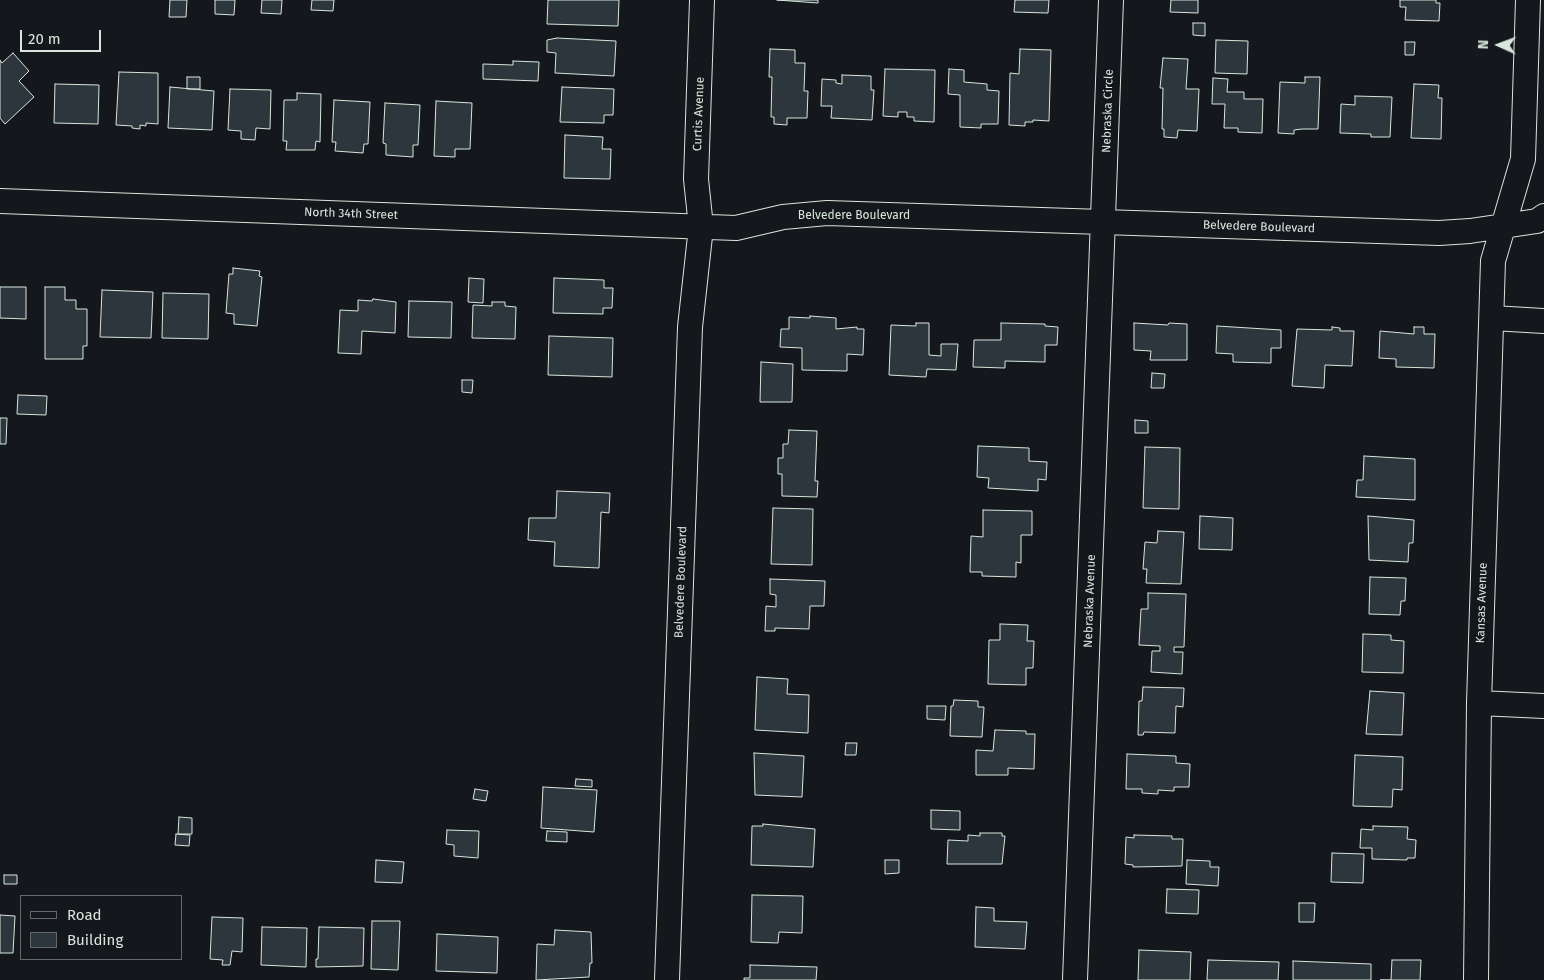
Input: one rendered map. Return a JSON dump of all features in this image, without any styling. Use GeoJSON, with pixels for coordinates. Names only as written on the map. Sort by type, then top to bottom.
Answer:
{"type":"FeatureCollection","features":[{"type":"Feature","properties":{"kind":"street","name":"Curtis Avenue"},"geometry":{"type":"LineString","coordinates":[[701,227],[696,179],[702,0]]}},
{"type":"Feature","properties":{"kind":"street","name":"Nebraska Circle"},"geometry":{"type":"LineString","coordinates":[[1104,222],[1111,0]]}},
{"type":"Feature","properties":{"kind":"street"},"geometry":{"type":"LineString","coordinates":[[1502,227],[1523,158],[1528,0]]}},
{"type":"Feature","properties":{"kind":"street","name":"North 34th Street"},"geometry":{"type":"LineString","coordinates":[[0,200],[701,227]]}},
{"type":"Feature","properties":{"kind":"street","name":"Belvedere Boulevard"},"geometry":{"type":"LineString","coordinates":[[667,980],[690,326],[701,227],[736,228],[783,216],[827,213],[1439,233],[1502,227],[1537,221],[1544,216]]}},
{"type":"Feature","properties":{"kind":"street","name":"Nebraska Avenue"},"geometry":{"type":"LineString","coordinates":[[1075,980],[1104,222]]}},
{"type":"Feature","properties":{"kind":"street","name":"Kansas Avenue"},"geometry":{"type":"LineString","coordinates":[[1476,980],[1479,703],[1493,261],[1502,227]]}},
{"type":"Feature","properties":{"kind":"street"},"geometry":{"type":"LineString","coordinates":[[1492,318],[1544,321]]}},
{"type":"Feature","properties":{"kind":"street"},"geometry":{"type":"LineString","coordinates":[[1479,703],[1544,706]]}},
{"type":"Feature","properties":{"kind":"building"},"geometry":{"type":"Polygon","coordinates":[[[170,0],[187,0],[186,17],[169,17],[170,0]]]}},
{"type":"Feature","properties":{"kind":"building"},"geometry":{"type":"Polygon","coordinates":[[[215,0],[235,0],[234,15],[215,14],[215,0]]]}},
{"type":"Feature","properties":{"kind":"building"},"geometry":{"type":"Polygon","coordinates":[[[262,0],[282,0],[281,14],[261,13],[262,0]]]}},
{"type":"Feature","properties":{"kind":"building"},"geometry":{"type":"Polygon","coordinates":[[[312,0],[334,0],[333,11],[311,10],[312,0]]]}},
{"type":"Feature","properties":{"kind":"building"},"geometry":{"type":"Polygon","coordinates":[[[548,0],[619,0],[618,26],[547,24],[548,0]]]}},
{"type":"Feature","properties":{"kind":"building"},"geometry":{"type":"Polygon","coordinates":[[[777,0],[818,0],[818,3],[777,0]]]}},
{"type":"Feature","properties":{"kind":"building"},"geometry":{"type":"Polygon","coordinates":[[[1015,0],[1049,0],[1048,13],[1014,12],[1015,0]]]}},
{"type":"Feature","properties":{"kind":"building"},"geometry":{"type":"Polygon","coordinates":[[[1171,0],[1198,0],[1198,13],[1170,12],[1171,0]]]}},
{"type":"Feature","properties":{"kind":"building"},"geometry":{"type":"Polygon","coordinates":[[[1400,0],[1436,0],[1436,3],[1440,3],[1439,21],[1405,20],[1406,7],[1400,7],[1400,0]]]}},
{"type":"Feature","properties":{"kind":"building"},"geometry":{"type":"Polygon","coordinates":[[[1193,23],[1205,23],[1205,36],[1193,35],[1193,23]]]}},
{"type":"Feature","properties":{"kind":"building"},"geometry":{"type":"Polygon","coordinates":[[[557,38],[616,41],[614,76],[555,73],[556,53],[547,52],[547,40],[557,38]]]}},
{"type":"Feature","properties":{"kind":"building"},"geometry":{"type":"Polygon","coordinates":[[[1216,40],[1248,41],[1247,74],[1215,73],[1216,40]]]}},
{"type":"Feature","properties":{"kind":"building"},"geometry":{"type":"Polygon","coordinates":[[[1405,42],[1415,42],[1414,55],[1405,55],[1405,42]]]}},
{"type":"Feature","properties":{"kind":"building"},"geometry":{"type":"Polygon","coordinates":[[[770,49],[795,50],[795,63],[805,63],[804,91],[808,91],[807,118],[787,118],[787,125],[774,124],[774,117],[771,117],[772,77],[769,77],[770,49]]]}},
{"type":"Feature","properties":{"kind":"building"},"geometry":{"type":"Polygon","coordinates":[[[1020,49],[1051,50],[1049,121],[1033,120],[1033,122],[1025,122],[1025,126],[1009,125],[1010,73],[1019,74],[1020,49]]]}},
{"type":"Feature","properties":{"kind":"building"},"geometry":{"type":"Polygon","coordinates":[[[13,53],[29,71],[19,81],[34,97],[5,124],[0,118],[0,60],[2,63],[13,53]]]}},
{"type":"Feature","properties":{"kind":"building"},"geometry":{"type":"Polygon","coordinates":[[[1163,58],[1188,59],[1186,89],[1199,89],[1197,131],[1178,130],[1177,138],[1164,137],[1164,129],[1162,129],[1163,88],[1160,88],[1163,58]]]}},
{"type":"Feature","properties":{"kind":"building"},"geometry":{"type":"Polygon","coordinates":[[[513,61],[539,62],[538,81],[483,79],[483,64],[513,65],[513,61]]]}},
{"type":"Feature","properties":{"kind":"building"},"geometry":{"type":"Polygon","coordinates":[[[885,69],[935,70],[934,122],[914,121],[914,117],[907,117],[907,112],[898,112],[898,117],[883,116],[885,69]]]}},
{"type":"Feature","properties":{"kind":"building"},"geometry":{"type":"Polygon","coordinates":[[[949,69],[964,70],[964,82],[987,84],[987,90],[999,91],[998,124],[981,124],[981,128],[960,127],[960,95],[948,94],[949,69]]]}},
{"type":"Feature","properties":{"kind":"building"},"geometry":{"type":"Polygon","coordinates":[[[119,72],[158,73],[158,124],[146,123],[146,126],[140,125],[140,129],[132,128],[132,126],[116,125],[119,72]]]}},
{"type":"Feature","properties":{"kind":"building"},"geometry":{"type":"Polygon","coordinates":[[[842,75],[871,76],[871,90],[874,90],[872,120],[831,118],[832,106],[821,106],[822,79],[836,80],[836,83],[842,84],[842,75]]]}},
{"type":"Feature","properties":{"kind":"building"},"geometry":{"type":"Polygon","coordinates":[[[187,77],[200,77],[200,89],[187,89],[187,77]]]}},
{"type":"Feature","properties":{"kind":"building"},"geometry":{"type":"Polygon","coordinates":[[[1305,77],[1320,77],[1318,129],[1294,130],[1294,134],[1278,133],[1280,82],[1305,83],[1305,77]]]}},
{"type":"Feature","properties":{"kind":"building"},"geometry":{"type":"Polygon","coordinates":[[[1213,78],[1228,79],[1227,92],[1244,92],[1244,99],[1263,99],[1262,133],[1238,132],[1238,128],[1224,128],[1225,104],[1212,104],[1213,78]]]}},
{"type":"Feature","properties":{"kind":"building"},"geometry":{"type":"Polygon","coordinates":[[[55,84],[99,85],[98,124],[54,123],[55,84]]]}},
{"type":"Feature","properties":{"kind":"building"},"geometry":{"type":"Polygon","coordinates":[[[1414,84],[1439,85],[1438,98],[1442,98],[1441,139],[1411,138],[1414,84]]]}},
{"type":"Feature","properties":{"kind":"building"},"geometry":{"type":"Polygon","coordinates":[[[170,87],[214,91],[212,130],[168,128],[170,87]]]}},
{"type":"Feature","properties":{"kind":"building"},"geometry":{"type":"Polygon","coordinates":[[[562,87],[614,89],[613,115],[604,115],[604,123],[560,122],[562,87]]]}},
{"type":"Feature","properties":{"kind":"building"},"geometry":{"type":"Polygon","coordinates":[[[230,89],[271,90],[270,129],[256,128],[255,140],[241,139],[241,131],[228,130],[230,89]]]}},
{"type":"Feature","properties":{"kind":"building"},"geometry":{"type":"Polygon","coordinates":[[[297,93],[321,94],[320,142],[316,141],[315,150],[286,150],[287,141],[283,141],[284,100],[297,100],[297,93]]]}},
{"type":"Feature","properties":{"kind":"building"},"geometry":{"type":"Polygon","coordinates":[[[1355,96],[1392,97],[1390,137],[1371,137],[1371,134],[1340,133],[1341,104],[1355,105],[1355,96]]]}},
{"type":"Feature","properties":{"kind":"building"},"geometry":{"type":"Polygon","coordinates":[[[334,100],[370,102],[368,144],[364,144],[363,153],[335,151],[336,142],[332,142],[334,100]]]}},
{"type":"Feature","properties":{"kind":"building"},"geometry":{"type":"Polygon","coordinates":[[[436,101],[472,103],[470,149],[455,149],[455,157],[434,156],[436,101]]]}},
{"type":"Feature","properties":{"kind":"building"},"geometry":{"type":"Polygon","coordinates":[[[385,103],[420,105],[418,145],[413,145],[413,157],[386,155],[386,144],[383,143],[385,103]]]}},
{"type":"Feature","properties":{"kind":"building"},"geometry":{"type":"Polygon","coordinates":[[[565,135],[603,137],[602,149],[611,149],[610,179],[564,178],[565,135]]]}},
{"type":"Feature","properties":{"kind":"building"},"geometry":{"type":"Polygon","coordinates":[[[233,268],[260,271],[259,276],[262,277],[257,326],[234,324],[234,314],[226,313],[229,274],[233,274],[233,268]]]}},
{"type":"Feature","properties":{"kind":"building"},"geometry":{"type":"Polygon","coordinates":[[[469,278],[484,279],[483,303],[468,302],[469,278]]]}},
{"type":"Feature","properties":{"kind":"building"},"geometry":{"type":"Polygon","coordinates":[[[554,278],[604,280],[604,288],[613,288],[612,308],[603,308],[603,314],[553,313],[554,278]]]}},
{"type":"Feature","properties":{"kind":"building"},"geometry":{"type":"Polygon","coordinates":[[[0,287],[26,287],[26,319],[0,318],[0,287]]]}},
{"type":"Feature","properties":{"kind":"building"},"geometry":{"type":"Polygon","coordinates":[[[45,287],[65,287],[65,300],[76,300],[76,309],[87,309],[87,346],[83,346],[83,359],[45,359],[45,287]]]}},
{"type":"Feature","properties":{"kind":"building"},"geometry":{"type":"Polygon","coordinates":[[[102,290],[153,292],[151,338],[100,337],[102,290]]]}},
{"type":"Feature","properties":{"kind":"building"},"geometry":{"type":"Polygon","coordinates":[[[163,293],[209,294],[208,339],[162,338],[163,293]]]}},
{"type":"Feature","properties":{"kind":"building"},"geometry":{"type":"Polygon","coordinates":[[[373,299],[396,302],[395,333],[362,331],[361,354],[338,353],[340,310],[358,311],[358,300],[372,301],[373,299]]]}},
{"type":"Feature","properties":{"kind":"building"},"geometry":{"type":"Polygon","coordinates":[[[409,301],[452,302],[451,338],[408,337],[409,301]]]}},
{"type":"Feature","properties":{"kind":"building"},"geometry":{"type":"Polygon","coordinates":[[[492,302],[505,302],[505,306],[516,307],[515,339],[472,338],[473,305],[492,306],[492,302]]]}},
{"type":"Feature","properties":{"kind":"building"},"geometry":{"type":"Polygon","coordinates":[[[810,316],[836,318],[836,329],[857,327],[857,329],[864,329],[863,355],[847,354],[847,371],[802,370],[802,348],[780,347],[781,329],[789,329],[789,317],[810,318],[810,316]]]}},
{"type":"Feature","properties":{"kind":"building"},"geometry":{"type":"Polygon","coordinates":[[[916,323],[929,323],[929,355],[941,356],[941,344],[958,344],[956,370],[927,369],[926,377],[889,375],[891,325],[916,326],[916,323]]]}},
{"type":"Feature","properties":{"kind":"building"},"geometry":{"type":"Polygon","coordinates":[[[1001,323],[1045,324],[1045,326],[1058,327],[1057,345],[1045,345],[1045,362],[1005,361],[1005,368],[973,367],[974,340],[1001,340],[1001,323]]]}},
{"type":"Feature","properties":{"kind":"building"},"geometry":{"type":"Polygon","coordinates":[[[1134,323],[1187,324],[1187,360],[1150,360],[1151,351],[1134,350],[1134,323]]]}},
{"type":"Feature","properties":{"kind":"building"},"geometry":{"type":"Polygon","coordinates":[[[1217,326],[1281,330],[1281,348],[1271,348],[1271,363],[1233,362],[1233,354],[1216,353],[1217,326]]]}},
{"type":"Feature","properties":{"kind":"building"},"geometry":{"type":"Polygon","coordinates":[[[1332,327],[1340,328],[1340,331],[1354,331],[1352,366],[1325,365],[1324,388],[1292,386],[1297,329],[1332,330],[1332,327]]]}},
{"type":"Feature","properties":{"kind":"building"},"geometry":{"type":"Polygon","coordinates":[[[1414,327],[1424,327],[1424,334],[1435,334],[1434,368],[1396,367],[1396,359],[1379,358],[1380,331],[1414,334],[1414,327]]]}},
{"type":"Feature","properties":{"kind":"building"},"geometry":{"type":"Polygon","coordinates":[[[549,336],[613,338],[612,377],[548,375],[549,336]]]}},
{"type":"Feature","properties":{"kind":"building"},"geometry":{"type":"Polygon","coordinates":[[[761,362],[793,364],[792,402],[760,402],[761,362]]]}},
{"type":"Feature","properties":{"kind":"building"},"geometry":{"type":"Polygon","coordinates":[[[1152,373],[1165,374],[1164,388],[1151,388],[1152,373]]]}},
{"type":"Feature","properties":{"kind":"building"},"geometry":{"type":"Polygon","coordinates":[[[462,380],[473,380],[472,393],[462,392],[462,380]]]}},
{"type":"Feature","properties":{"kind":"building"},"geometry":{"type":"Polygon","coordinates":[[[18,395],[47,396],[46,415],[17,414],[18,395]]]}},
{"type":"Feature","properties":{"kind":"building"},"geometry":{"type":"Polygon","coordinates":[[[0,418],[7,418],[6,444],[0,444],[0,418]]]}},
{"type":"Feature","properties":{"kind":"building"},"geometry":{"type":"Polygon","coordinates":[[[1135,420],[1148,421],[1148,433],[1135,433],[1135,420]]]}},
{"type":"Feature","properties":{"kind":"building"},"geometry":{"type":"Polygon","coordinates":[[[789,430],[817,431],[815,481],[818,481],[817,497],[782,496],[782,474],[778,474],[778,458],[783,458],[783,444],[788,444],[789,430]]]}},
{"type":"Feature","properties":{"kind":"building"},"geometry":{"type":"Polygon","coordinates":[[[978,446],[1029,448],[1029,461],[1047,462],[1046,480],[1038,479],[1038,491],[988,488],[989,478],[977,477],[978,446]]]}},
{"type":"Feature","properties":{"kind":"building"},"geometry":{"type":"Polygon","coordinates":[[[1145,447],[1180,448],[1179,509],[1143,508],[1145,447]]]}},
{"type":"Feature","properties":{"kind":"building"},"geometry":{"type":"Polygon","coordinates":[[[1364,456],[1415,459],[1415,500],[1356,497],[1357,480],[1363,480],[1364,456]]]}},
{"type":"Feature","properties":{"kind":"building"},"geometry":{"type":"Polygon","coordinates":[[[557,491],[610,493],[609,513],[601,512],[599,568],[554,566],[555,542],[528,540],[529,518],[556,518],[557,491]]]}},
{"type":"Feature","properties":{"kind":"building"},"geometry":{"type":"Polygon","coordinates":[[[773,508],[813,509],[812,565],[771,564],[773,508]]]}},
{"type":"Feature","properties":{"kind":"building"},"geometry":{"type":"Polygon","coordinates":[[[983,510],[1032,511],[1032,535],[1021,535],[1021,563],[1016,562],[1016,577],[982,576],[982,572],[970,572],[971,536],[983,537],[983,510]]]}},
{"type":"Feature","properties":{"kind":"building"},"geometry":{"type":"Polygon","coordinates":[[[1200,516],[1233,518],[1232,550],[1199,549],[1200,516]]]}},
{"type":"Feature","properties":{"kind":"building"},"geometry":{"type":"Polygon","coordinates":[[[1368,516],[1414,520],[1413,543],[1409,543],[1408,562],[1369,560],[1368,516]]]}},
{"type":"Feature","properties":{"kind":"building"},"geometry":{"type":"Polygon","coordinates":[[[1158,531],[1184,532],[1181,584],[1146,583],[1147,569],[1143,569],[1145,542],[1157,543],[1158,531]]]}},
{"type":"Feature","properties":{"kind":"building"},"geometry":{"type":"Polygon","coordinates":[[[1370,577],[1406,578],[1405,601],[1401,601],[1400,615],[1369,614],[1370,577]]]}},
{"type":"Feature","properties":{"kind":"building"},"geometry":{"type":"Polygon","coordinates":[[[770,579],[825,581],[824,606],[810,606],[809,629],[775,628],[775,631],[765,631],[766,606],[776,607],[776,595],[770,594],[770,579]]]}},
{"type":"Feature","properties":{"kind":"building"},"geometry":{"type":"Polygon","coordinates":[[[1148,593],[1186,594],[1184,647],[1174,647],[1174,652],[1183,652],[1182,674],[1151,672],[1152,651],[1160,651],[1160,646],[1139,645],[1141,609],[1148,609],[1148,593]]]}},
{"type":"Feature","properties":{"kind":"building"},"geometry":{"type":"Polygon","coordinates":[[[1000,624],[1028,625],[1027,641],[1034,641],[1033,668],[1026,668],[1026,685],[988,684],[989,640],[1000,640],[1000,624]]]}},
{"type":"Feature","properties":{"kind":"building"},"geometry":{"type":"Polygon","coordinates":[[[1363,634],[1391,635],[1391,640],[1404,641],[1403,673],[1362,672],[1363,634]]]}},
{"type":"Feature","properties":{"kind":"building"},"geometry":{"type":"Polygon","coordinates":[[[757,677],[788,679],[787,694],[809,695],[808,733],[755,730],[757,677]]]}},
{"type":"Feature","properties":{"kind":"building"},"geometry":{"type":"Polygon","coordinates":[[[1143,687],[1184,688],[1183,707],[1176,706],[1175,733],[1144,732],[1143,735],[1138,735],[1139,701],[1142,701],[1143,687]]]}},
{"type":"Feature","properties":{"kind":"building"},"geometry":{"type":"Polygon","coordinates":[[[1370,691],[1404,693],[1402,735],[1366,734],[1370,691]]]}},
{"type":"Feature","properties":{"kind":"building"},"geometry":{"type":"Polygon","coordinates":[[[954,700],[978,701],[978,707],[984,707],[982,737],[950,736],[951,706],[953,706],[954,700]]]}},
{"type":"Feature","properties":{"kind":"building"},"geometry":{"type":"Polygon","coordinates":[[[927,706],[946,706],[945,720],[927,719],[927,706]]]}},
{"type":"Feature","properties":{"kind":"building"},"geometry":{"type":"Polygon","coordinates":[[[995,730],[1026,731],[1026,734],[1035,734],[1034,769],[1008,768],[1008,775],[976,775],[976,750],[993,751],[995,730]]]}},
{"type":"Feature","properties":{"kind":"building"},"geometry":{"type":"Polygon","coordinates":[[[846,743],[857,743],[856,755],[845,755],[846,743]]]}},
{"type":"Feature","properties":{"kind":"building"},"geometry":{"type":"Polygon","coordinates":[[[754,753],[804,756],[802,797],[755,795],[754,753]]]}},
{"type":"Feature","properties":{"kind":"building"},"geometry":{"type":"Polygon","coordinates":[[[1127,754],[1176,756],[1176,763],[1190,764],[1189,787],[1174,787],[1174,791],[1158,790],[1158,794],[1142,793],[1142,789],[1126,789],[1127,754]]]}},
{"type":"Feature","properties":{"kind":"building"},"geometry":{"type":"Polygon","coordinates":[[[1355,755],[1403,757],[1402,790],[1393,789],[1392,807],[1353,806],[1355,755]]]}},
{"type":"Feature","properties":{"kind":"building"},"geometry":{"type":"Polygon","coordinates":[[[576,779],[592,780],[592,787],[575,786],[576,779]]]}},
{"type":"Feature","properties":{"kind":"building"},"geometry":{"type":"Polygon","coordinates":[[[543,787],[597,790],[594,832],[541,828],[543,787]]]}},
{"type":"Feature","properties":{"kind":"building"},"geometry":{"type":"Polygon","coordinates":[[[475,789],[488,791],[486,801],[473,799],[475,789]]]}},
{"type":"Feature","properties":{"kind":"building"},"geometry":{"type":"Polygon","coordinates":[[[931,810],[960,811],[960,830],[931,829],[931,810]]]}},
{"type":"Feature","properties":{"kind":"building"},"geometry":{"type":"Polygon","coordinates":[[[179,817],[192,818],[192,834],[178,834],[179,817]]]}},
{"type":"Feature","properties":{"kind":"building"},"geometry":{"type":"Polygon","coordinates":[[[763,824],[815,829],[813,867],[751,865],[752,826],[763,826],[763,824]]]}},
{"type":"Feature","properties":{"kind":"building"},"geometry":{"type":"Polygon","coordinates":[[[1373,826],[1408,827],[1407,839],[1416,840],[1415,858],[1407,858],[1407,860],[1372,859],[1372,848],[1360,848],[1361,829],[1373,830],[1373,826]]]}},
{"type":"Feature","properties":{"kind":"building"},"geometry":{"type":"Polygon","coordinates":[[[447,830],[479,831],[478,858],[454,856],[454,845],[446,844],[447,830]]]}},
{"type":"Feature","properties":{"kind":"building"},"geometry":{"type":"Polygon","coordinates":[[[547,831],[567,832],[567,842],[546,841],[547,831]]]}},
{"type":"Feature","properties":{"kind":"building"},"geometry":{"type":"Polygon","coordinates":[[[980,833],[1002,833],[1002,836],[1005,836],[1002,864],[947,864],[948,840],[968,841],[968,835],[980,836],[980,833]]]}},
{"type":"Feature","properties":{"kind":"building"},"geometry":{"type":"Polygon","coordinates":[[[176,834],[190,835],[189,846],[175,845],[176,834]]]}},
{"type":"Feature","properties":{"kind":"building"},"geometry":{"type":"Polygon","coordinates":[[[1134,835],[1172,836],[1172,839],[1183,839],[1182,866],[1133,867],[1133,865],[1125,864],[1126,837],[1134,838],[1134,835]]]}},
{"type":"Feature","properties":{"kind":"building"},"geometry":{"type":"Polygon","coordinates":[[[1332,853],[1364,854],[1363,883],[1331,882],[1332,853]]]}},
{"type":"Feature","properties":{"kind":"building"},"geometry":{"type":"Polygon","coordinates":[[[376,860],[404,862],[402,883],[375,882],[376,860]]]}},
{"type":"Feature","properties":{"kind":"building"},"geometry":{"type":"Polygon","coordinates":[[[885,860],[899,860],[899,873],[885,874],[885,860]]]}},
{"type":"Feature","properties":{"kind":"building"},"geometry":{"type":"Polygon","coordinates":[[[1187,860],[1210,861],[1210,867],[1219,867],[1218,886],[1186,884],[1187,860]]]}},
{"type":"Feature","properties":{"kind":"building"},"geometry":{"type":"Polygon","coordinates":[[[4,875],[17,875],[17,884],[4,884],[4,875]]]}},
{"type":"Feature","properties":{"kind":"building"},"geometry":{"type":"Polygon","coordinates":[[[1167,889],[1199,890],[1198,914],[1166,913],[1167,889]]]}},
{"type":"Feature","properties":{"kind":"building"},"geometry":{"type":"Polygon","coordinates":[[[752,895],[803,896],[802,933],[779,932],[778,943],[751,942],[752,895]]]}},
{"type":"Feature","properties":{"kind":"building"},"geometry":{"type":"Polygon","coordinates":[[[1299,903],[1315,903],[1314,922],[1299,922],[1299,903]]]}},
{"type":"Feature","properties":{"kind":"building"},"geometry":{"type":"Polygon","coordinates":[[[976,907],[994,908],[994,921],[1027,922],[1025,949],[975,947],[976,907]]]}},
{"type":"Feature","properties":{"kind":"building"},"geometry":{"type":"Polygon","coordinates":[[[0,915],[15,916],[13,953],[0,953],[0,915]]]}},
{"type":"Feature","properties":{"kind":"building"},"geometry":{"type":"Polygon","coordinates":[[[212,917],[243,918],[242,952],[232,951],[230,965],[222,965],[223,960],[210,959],[212,917]]]}},
{"type":"Feature","properties":{"kind":"building"},"geometry":{"type":"Polygon","coordinates":[[[372,921],[400,921],[398,970],[371,969],[372,921]]]}},
{"type":"Feature","properties":{"kind":"building"},"geometry":{"type":"Polygon","coordinates":[[[262,927],[307,928],[306,967],[261,965],[262,927]]]}},
{"type":"Feature","properties":{"kind":"building"},"geometry":{"type":"Polygon","coordinates":[[[319,927],[364,928],[363,966],[316,967],[319,927]]]}},
{"type":"Feature","properties":{"kind":"building"},"geometry":{"type":"Polygon","coordinates":[[[555,930],[591,932],[592,963],[590,963],[589,977],[536,980],[537,944],[554,945],[555,930]]]}},
{"type":"Feature","properties":{"kind":"building"},"geometry":{"type":"Polygon","coordinates":[[[437,934],[498,937],[497,973],[436,971],[437,934]]]}},
{"type":"Feature","properties":{"kind":"building"},"geometry":{"type":"Polygon","coordinates":[[[1139,950],[1191,952],[1190,980],[1138,980],[1139,950]]]}},
{"type":"Feature","properties":{"kind":"building"},"geometry":{"type":"Polygon","coordinates":[[[1208,960],[1279,962],[1278,980],[1207,980],[1208,960]]]}},
{"type":"Feature","properties":{"kind":"building"},"geometry":{"type":"Polygon","coordinates":[[[1392,960],[1421,960],[1420,980],[1391,980],[1392,960]]]}},
{"type":"Feature","properties":{"kind":"building"},"geometry":{"type":"Polygon","coordinates":[[[1293,961],[1371,964],[1371,980],[1293,980],[1293,961]]]}},
{"type":"Feature","properties":{"kind":"building"},"geometry":{"type":"Polygon","coordinates":[[[750,965],[817,967],[816,980],[744,980],[744,978],[750,978],[750,965]]]}}]}
